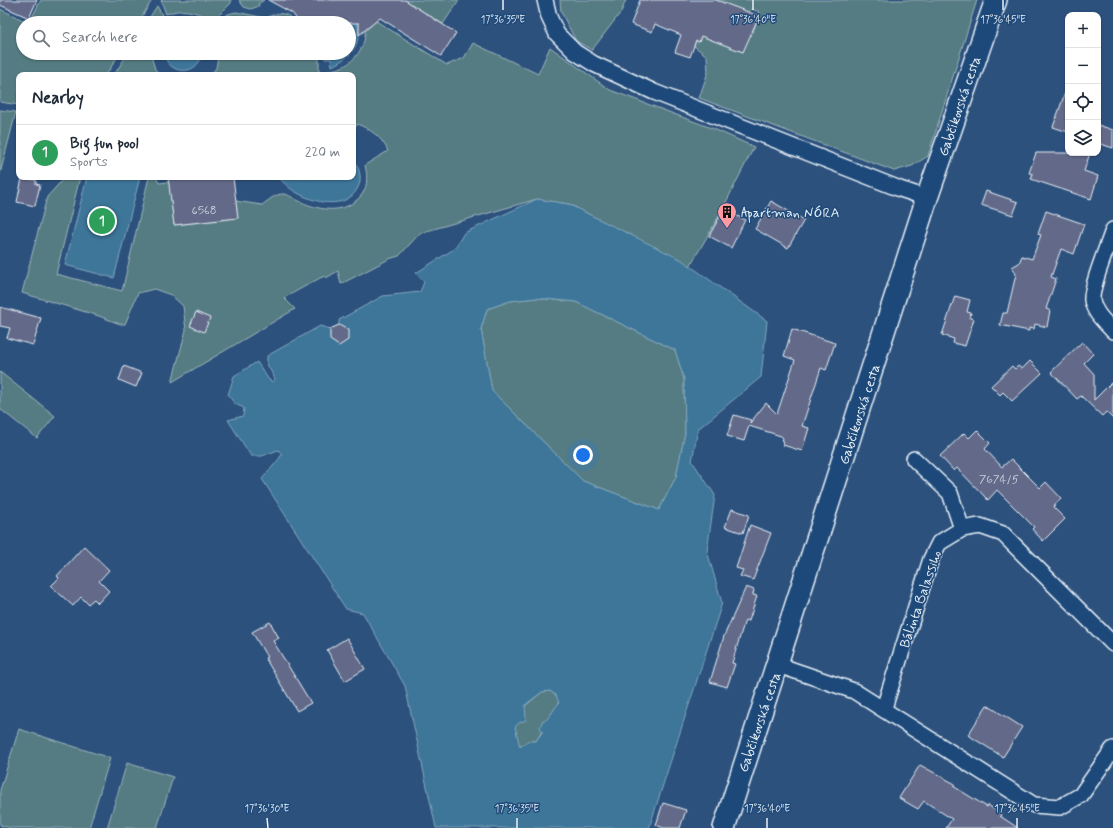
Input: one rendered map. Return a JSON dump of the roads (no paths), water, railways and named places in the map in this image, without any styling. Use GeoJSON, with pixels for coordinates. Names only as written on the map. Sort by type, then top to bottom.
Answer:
{"type":"FeatureCollection","features":[{"type":"Feature","properties":{"kind":"main road","name":"Gabčíkovská cesta"},"geometry":{"type":"LineString","coordinates":[[724,828],[778,665],[927,198],[996,0]]}},
{"type":"Feature","properties":{"kind":"street"},"geometry":{"type":"LineString","coordinates":[[544,0],[548,17],[557,34],[575,52],[594,64],[654,92],[900,190],[927,198]]}},
{"type":"Feature","properties":{"kind":"street"},"geometry":{"type":"LineString","coordinates":[[1113,230],[1094,288],[1092,300],[1100,317],[1113,331]]}},
{"type":"Feature","properties":{"kind":"street"},"geometry":{"type":"LineString","coordinates":[[914,459],[950,494],[962,529]]}},
{"type":"Feature","properties":{"kind":"street","name":"Bálinta Balassiho"},"geometry":{"type":"LineString","coordinates":[[884,708],[931,559],[939,543],[962,529],[980,526],[1003,534],[1113,644]]}},
{"type":"Feature","properties":{"kind":"street"},"geometry":{"type":"LineString","coordinates":[[778,665],[854,691],[884,708],[1034,805],[1060,807],[1081,795],[1113,749]]}},
{"type":"Feature","properties":{"kind":"water"},"geometry":{"type":"Polygon","coordinates":[[[356,18],[358,31],[356,45],[356,18]]]}},
{"type":"Feature","properties":{"kind":"water"},"geometry":{"type":"Polygon","coordinates":[[[166,60],[199,60],[195,67],[189,70],[176,69],[166,60]]]}},
{"type":"Feature","properties":{"kind":"water"},"geometry":{"type":"Polygon","coordinates":[[[331,60],[341,60],[340,61],[332,66],[331,60]]]}},
{"type":"Feature","properties":{"kind":"water"},"geometry":{"type":"Polygon","coordinates":[[[356,164],[359,172],[359,185],[354,194],[339,202],[330,203],[311,199],[290,188],[281,180],[356,180],[356,164]]]}},
{"type":"Feature","properties":{"kind":"water"},"geometry":{"type":"Polygon","coordinates":[[[86,180],[139,180],[114,278],[65,265],[86,180]]]}},
{"type":"Feature","properties":{"kind":"water"},"geometry":{"type":"Polygon","coordinates":[[[537,199],[568,204],[682,260],[767,321],[761,377],[698,429],[692,461],[715,495],[707,551],[722,603],[649,828],[436,828],[405,686],[363,613],[346,609],[262,479],[282,454],[278,450],[262,456],[251,456],[228,420],[243,416],[244,408],[235,404],[228,395],[234,376],[257,362],[269,380],[273,382],[275,379],[267,364],[267,356],[320,326],[330,329],[339,325],[339,320],[383,296],[420,292],[424,282],[416,273],[454,249],[464,233],[537,199]],[[536,298],[510,301],[487,309],[481,329],[492,391],[583,481],[659,510],[676,477],[685,433],[684,379],[675,350],[576,302],[536,298]],[[550,691],[542,692],[525,705],[526,720],[519,723],[515,727],[520,747],[528,741],[536,741],[543,731],[540,728],[543,720],[546,720],[550,716],[559,703],[556,695],[550,691]]]}},
{"type":"Feature","properties":{"kind":"place","name":"Big fun pool"},"geometry":{"type":"Point","coordinates":[102,221]}},
{"type":"Feature","properties":{"kind":"place","name":"Apartman NÓRA"},"geometry":{"type":"Point","coordinates":[727,229]}}]}
